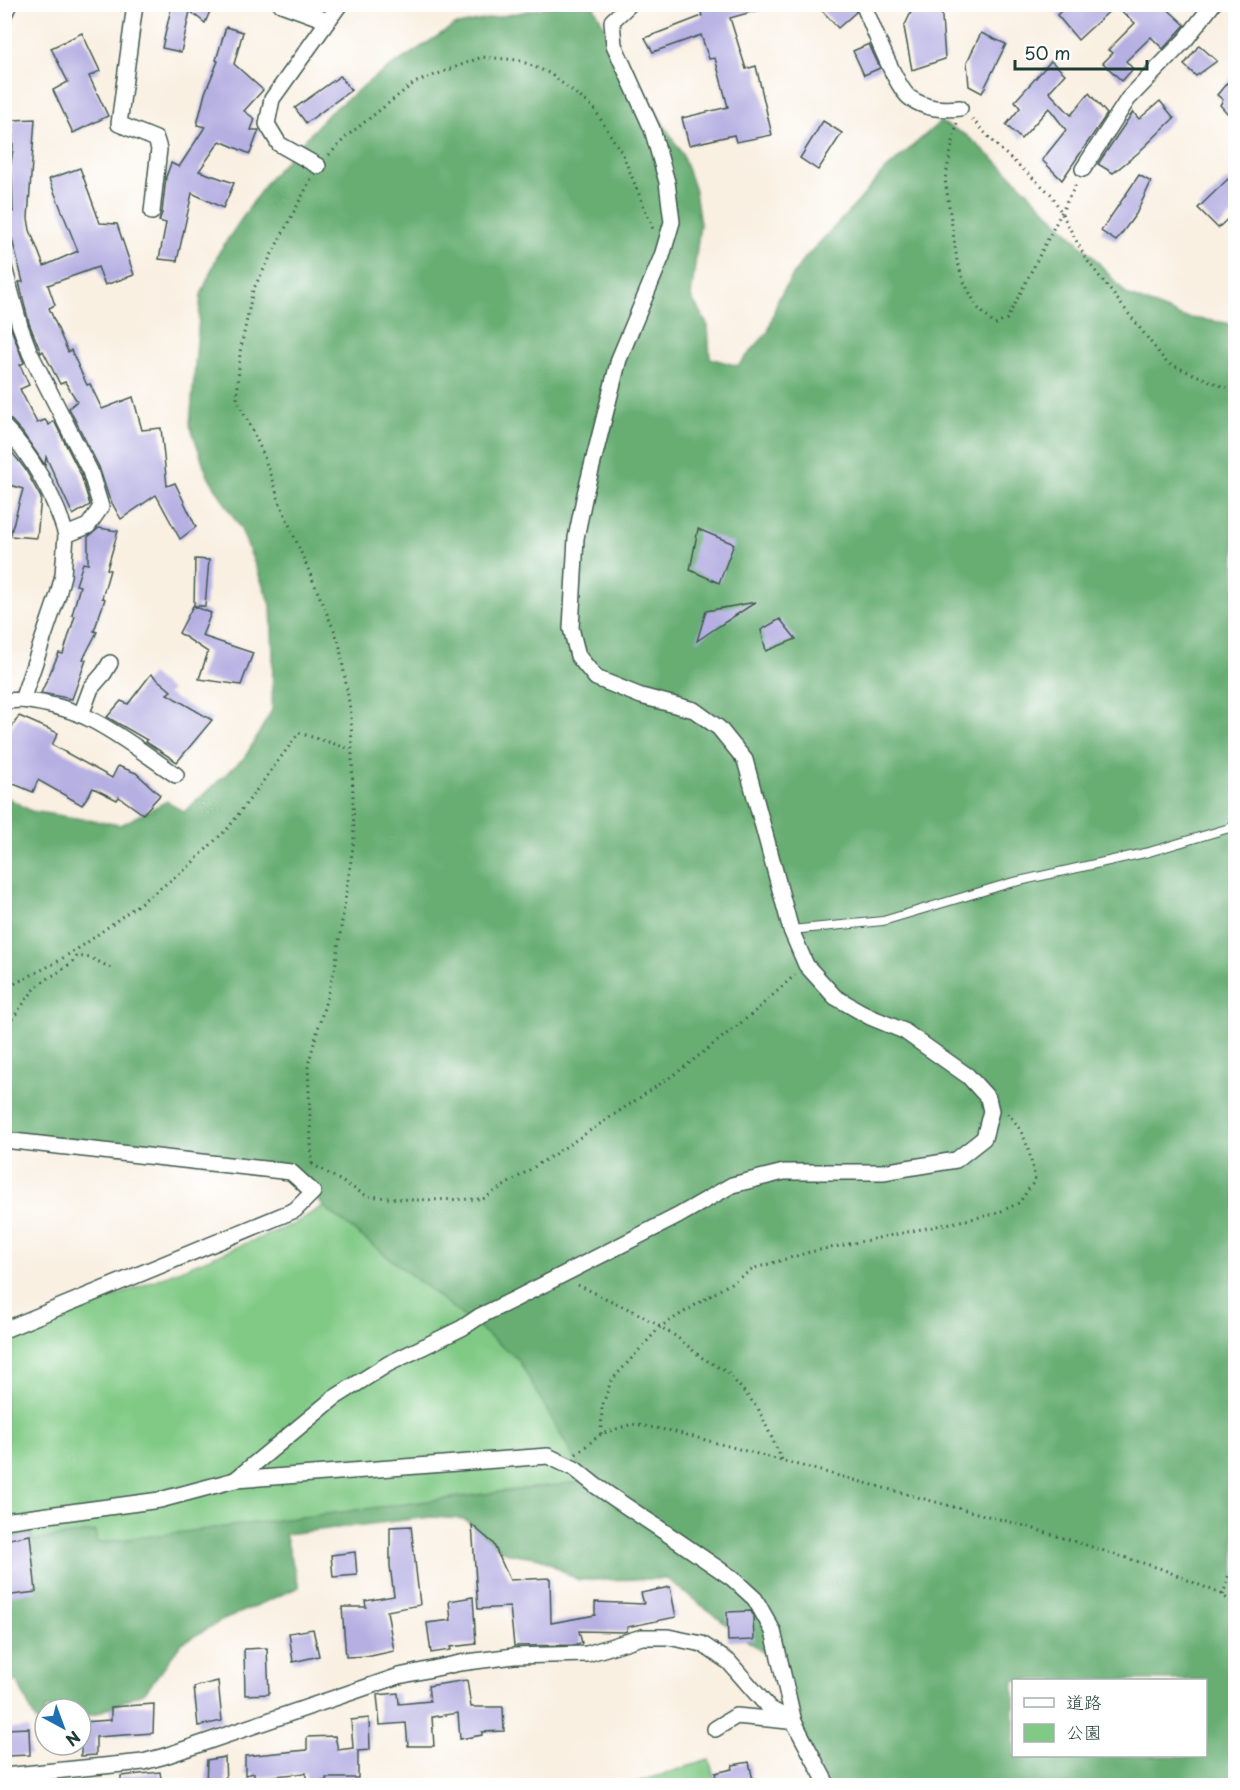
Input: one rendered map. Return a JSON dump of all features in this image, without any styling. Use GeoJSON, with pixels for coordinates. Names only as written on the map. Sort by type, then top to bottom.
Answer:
{"type":"FeatureCollection","features":[{"type":"Feature","properties":{"kind":"street"},"geometry":{"type":"LineString","coordinates":[[4,15],[9,4]]}},
{"type":"Feature","properties":{"kind":"street"},"geometry":{"type":"LineString","coordinates":[[135,4],[119,124],[156,139],[159,149],[152,212]]}},
{"type":"Feature","properties":{"kind":"street"},"geometry":{"type":"LineString","coordinates":[[281,4],[328,21]]}},
{"type":"Feature","properties":{"kind":"street"},"geometry":{"type":"LineString","coordinates":[[318,166],[279,144],[267,124],[272,99],[340,4]]}},
{"type":"Feature","properties":{"kind":"street"},"geometry":{"type":"LineString","coordinates":[[235,1480],[343,1392],[388,1364],[678,1216],[732,1185],[784,1172],[884,1172],[956,1160],[984,1138],[991,1111],[988,1098],[968,1076],[904,1031],[870,1017],[835,997],[806,965],[791,930],[745,760],[719,728],[694,710],[641,696],[596,678],[578,656],[571,628],[576,538],[585,494],[619,359],[662,256],[672,222],[667,182],[652,129],[614,45],[612,21],[630,4]]}},
{"type":"Feature","properties":{"kind":"street"},"geometry":{"type":"LineString","coordinates":[[863,4],[888,63],[909,97],[939,110],[960,108]]}},
{"type":"Feature","properties":{"kind":"street"},"geometry":{"type":"LineString","coordinates":[[1083,169],[1128,99],[1186,39],[1213,4]]}},
{"type":"Feature","properties":{"kind":"street"},"geometry":{"type":"LineString","coordinates":[[4,267],[8,294],[30,353],[90,471],[101,507],[88,526],[66,535]]}},
{"type":"Feature","properties":{"kind":"street"},"geometry":{"type":"LineString","coordinates":[[4,427],[27,455],[53,498],[66,535],[63,575],[58,595],[22,700]]}},
{"type":"Feature","properties":{"kind":"street"},"geometry":{"type":"LineString","coordinates":[[81,715],[91,688],[110,663]]}},
{"type":"Feature","properties":{"kind":"street"},"geometry":{"type":"LineString","coordinates":[[4,701],[22,700],[45,703],[81,715],[127,741],[176,775]]}},
{"type":"Feature","properties":{"kind":"street"},"geometry":{"type":"LineString","coordinates":[[4,1140],[291,1172],[313,1192],[295,1210],[4,1330]]}},
{"type":"Feature","properties":{"kind":"street"},"geometry":{"type":"LineString","coordinates":[[4,1521],[160,1500],[235,1480],[548,1456],[575,1470],[732,1578],[755,1599],[773,1631],[794,1722],[828,1785]]}},
{"type":"Feature","properties":{"kind":"street"},"geometry":{"type":"LineString","coordinates":[[4,1776],[143,1762],[399,1676],[460,1663],[514,1656],[587,1654],[642,1637],[669,1637],[702,1644],[729,1662],[769,1708],[794,1722]]}},
{"type":"Feature","properties":{"kind":"street"},"geometry":{"type":"LineString","coordinates":[[715,1729],[736,1716],[794,1722]]}},
{"type":"Feature","properties":{"kind":"lane"},"geometry":{"type":"LineString","coordinates":[[791,930],[883,921],[1010,883],[1149,852],[1236,826]]}},
{"type":"Feature","properties":{"kind":"path"},"geometry":{"type":"LineString","coordinates":[[313,1192],[308,1065],[335,968],[354,840],[351,714],[339,642],[280,503],[262,451],[237,399],[240,352],[253,290],[318,166],[347,136],[414,83],[482,57],[518,60],[549,74],[593,107],[622,155],[662,256]]}},
{"type":"Feature","properties":{"kind":"path"},"geometry":{"type":"LineString","coordinates":[[960,108],[945,179],[957,260],[963,280],[976,307],[995,325],[1007,319],[1083,169]]}},
{"type":"Feature","properties":{"kind":"path"},"geometry":{"type":"LineString","coordinates":[[960,108],[999,148],[1052,195],[1086,258],[1167,363],[1236,392]]}},
{"type":"Feature","properties":{"kind":"path"},"geometry":{"type":"LineString","coordinates":[[4,989],[55,963],[85,944],[186,869],[229,827],[299,733],[351,749]]}},
{"type":"Feature","properties":{"kind":"path"},"geometry":{"type":"LineString","coordinates":[[4,1028],[34,990],[48,978],[62,972],[77,956],[91,958],[113,969]]}},
{"type":"Feature","properties":{"kind":"path"},"geometry":{"type":"LineString","coordinates":[[312,1164],[367,1196],[413,1200],[483,1199],[678,1072],[752,1014],[806,965]]}},
{"type":"Feature","properties":{"kind":"path"},"geometry":{"type":"LineString","coordinates":[[601,1434],[602,1407],[611,1381],[660,1327],[755,1268],[810,1252],[995,1214],[1019,1203],[1035,1180],[1029,1148],[1017,1122],[988,1098]]}},
{"type":"Feature","properties":{"kind":"path"},"geometry":{"type":"LineString","coordinates":[[562,1275],[586,1290],[639,1314],[677,1337],[701,1357],[728,1373],[758,1408],[783,1462]]}},
{"type":"Feature","properties":{"kind":"path"},"geometry":{"type":"LineString","coordinates":[[563,1464],[601,1434],[632,1424],[672,1431],[1025,1526],[1162,1569],[1222,1595],[1236,1606]]}},
{"type":"Feature","properties":{"kind":"path"},"geometry":{"type":"LineString","coordinates":[[1222,1595],[1229,1574],[1236,1568]]}},
{"type":"Feature","properties":{"kind":"green space"},"geometry":{"type":"Polygon","coordinates":[[[557,5],[593,5],[614,45],[682,154],[695,191],[700,224],[691,297],[708,326],[710,358],[738,366],[768,332],[778,299],[802,261],[881,174],[940,122],[966,135],[1005,169],[1096,260],[1127,295],[1183,317],[1227,323],[1235,328],[1235,1785],[828,1785],[794,1722],[782,1667],[667,1579],[578,1580],[540,1558],[504,1552],[464,1519],[431,1517],[285,1534],[299,1587],[219,1622],[182,1643],[145,1692],[93,1715],[93,1697],[33,1697],[33,1715],[17,1681],[5,1683],[5,1540],[30,1535],[33,1541],[95,1531],[97,1543],[587,1481],[518,1359],[323,1206],[313,1192],[292,1172],[5,1140],[5,796],[31,811],[121,825],[167,801],[184,812],[245,757],[272,710],[271,606],[241,529],[207,474],[190,425],[201,295],[219,252],[268,180],[328,114],[372,79],[453,26],[557,5]]]}},
{"type":"Feature","properties":{"kind":"green space"},"geometry":{"type":"Polygon","coordinates":[[[323,1206],[518,1359],[588,1481],[96,1544],[94,1531],[33,1542],[30,1535],[5,1540],[5,1341],[294,1224],[323,1206]]]}},
{"type":"Feature","properties":{"kind":"green space"},"geometry":{"type":"Polygon","coordinates":[[[709,1760],[717,1785],[629,1785],[709,1760]]]}},
{"type":"Feature","properties":{"kind":"building"},"geometry":{"type":"Polygon","coordinates":[[[172,4],[213,4],[205,23],[190,11],[181,52],[162,48],[172,4]]]}},
{"type":"Feature","properties":{"kind":"building"},"geometry":{"type":"Polygon","coordinates":[[[699,4],[761,4],[762,9],[730,18],[746,69],[756,66],[772,135],[736,142],[734,135],[689,145],[682,118],[728,107],[715,58],[709,59],[701,35],[653,52],[645,38],[702,16],[699,4]]]}},
{"type":"Feature","properties":{"kind":"building"},"geometry":{"type":"Polygon","coordinates":[[[816,4],[853,4],[856,12],[838,28],[816,4]]]}},
{"type":"Feature","properties":{"kind":"building"},"geometry":{"type":"Polygon","coordinates":[[[915,4],[941,4],[945,59],[912,70],[904,27],[915,4]]]}},
{"type":"Feature","properties":{"kind":"building"},"geometry":{"type":"Polygon","coordinates":[[[1068,4],[1162,4],[1185,25],[1163,49],[1151,37],[1126,61],[1133,69],[1122,81],[1103,63],[1113,53],[1108,50],[1135,23],[1115,6],[1078,40],[1057,15],[1068,4]]]}},
{"type":"Feature","properties":{"kind":"building"},"geometry":{"type":"Polygon","coordinates":[[[226,27],[243,32],[234,64],[263,90],[244,111],[255,119],[251,130],[259,130],[250,154],[220,141],[199,171],[234,183],[223,208],[192,193],[177,261],[159,259],[166,223],[159,221],[166,177],[171,163],[179,167],[205,127],[197,125],[205,93],[218,61],[216,60],[226,27]]]}},
{"type":"Feature","properties":{"kind":"building"},"geometry":{"type":"Polygon","coordinates":[[[82,33],[100,71],[89,76],[108,116],[73,133],[53,90],[68,82],[51,48],[82,33]]]}},
{"type":"Feature","properties":{"kind":"building"},"geometry":{"type":"Polygon","coordinates":[[[981,33],[1006,44],[982,93],[969,86],[967,62],[981,33]]]}},
{"type":"Feature","properties":{"kind":"building"},"geometry":{"type":"Polygon","coordinates":[[[869,44],[880,68],[864,75],[853,51],[869,44]]]}},
{"type":"Feature","properties":{"kind":"building"},"geometry":{"type":"Polygon","coordinates":[[[1199,45],[1217,61],[1196,76],[1184,65],[1199,45]]]}},
{"type":"Feature","properties":{"kind":"building"},"geometry":{"type":"Polygon","coordinates":[[[1051,61],[1065,74],[1049,92],[1071,115],[1089,93],[1107,114],[1062,180],[1042,160],[1066,130],[1049,108],[1021,139],[1006,125],[1020,108],[1015,101],[1051,61]]]}},
{"type":"Feature","properties":{"kind":"building"},"geometry":{"type":"Polygon","coordinates":[[[1236,72],[1236,111],[1234,109],[1228,114],[1220,105],[1223,100],[1217,95],[1236,72]]]}},
{"type":"Feature","properties":{"kind":"building"},"geometry":{"type":"Polygon","coordinates":[[[340,76],[351,90],[306,123],[295,108],[340,76]]]}},
{"type":"Feature","properties":{"kind":"building"},"geometry":{"type":"Polygon","coordinates":[[[1160,101],[1174,118],[1138,153],[1113,173],[1098,164],[1133,112],[1139,119],[1160,101]]]}},
{"type":"Feature","properties":{"kind":"building"},"geometry":{"type":"Polygon","coordinates":[[[35,119],[28,218],[30,230],[44,266],[78,251],[49,179],[80,168],[100,223],[117,224],[134,275],[105,285],[98,267],[48,285],[55,305],[49,308],[68,352],[71,350],[87,385],[90,384],[102,409],[133,397],[142,430],[161,428],[167,486],[175,483],[196,527],[180,539],[156,495],[121,519],[109,498],[99,467],[69,408],[77,401],[65,382],[60,384],[43,351],[41,353],[29,323],[19,282],[23,282],[12,239],[7,240],[6,212],[13,212],[12,175],[9,174],[13,150],[13,120],[35,119]]]}},
{"type":"Feature","properties":{"kind":"building"},"geometry":{"type":"Polygon","coordinates":[[[823,121],[842,133],[818,170],[800,158],[823,121]]]}},
{"type":"Feature","properties":{"kind":"building"},"geometry":{"type":"Polygon","coordinates":[[[1139,175],[1151,182],[1136,214],[1116,241],[1101,231],[1139,175]]]}},
{"type":"Feature","properties":{"kind":"building"},"geometry":{"type":"Polygon","coordinates":[[[1228,179],[1236,187],[1236,211],[1218,228],[1198,208],[1228,179]]]}},
{"type":"Feature","properties":{"kind":"building"},"geometry":{"type":"Polygon","coordinates":[[[10,326],[24,363],[20,365],[29,385],[20,389],[37,423],[45,420],[49,425],[54,421],[81,475],[90,505],[73,515],[46,457],[45,465],[22,432],[11,420],[4,418],[4,328],[10,326]]]}},
{"type":"Feature","properties":{"kind":"building"},"geometry":{"type":"Polygon","coordinates":[[[4,442],[25,469],[41,498],[37,538],[10,536],[23,489],[4,483],[4,442]]]}},
{"type":"Feature","properties":{"kind":"building"},"geometry":{"type":"Polygon","coordinates":[[[99,528],[118,531],[107,569],[110,570],[102,598],[105,599],[94,631],[97,632],[83,659],[86,660],[72,699],[41,693],[59,653],[63,654],[75,616],[72,615],[80,586],[76,585],[83,563],[88,564],[88,537],[99,528]]]}},
{"type":"Feature","properties":{"kind":"building"},"geometry":{"type":"Polygon","coordinates":[[[698,529],[734,544],[719,583],[690,570],[698,529]]]}},
{"type":"Feature","properties":{"kind":"building"},"geometry":{"type":"Polygon","coordinates":[[[195,559],[209,560],[205,606],[194,606],[195,559]]]}},
{"type":"Feature","properties":{"kind":"building"},"geometry":{"type":"Polygon","coordinates":[[[756,602],[719,626],[697,641],[706,611],[756,602]]]}},
{"type":"Feature","properties":{"kind":"building"},"geometry":{"type":"Polygon","coordinates":[[[193,606],[211,613],[202,636],[253,653],[241,685],[199,679],[208,652],[179,633],[193,606]]]}},
{"type":"Feature","properties":{"kind":"building"},"geometry":{"type":"Polygon","coordinates":[[[780,619],[796,639],[766,651],[761,630],[780,619]]]}},
{"type":"Feature","properties":{"kind":"building"},"geometry":{"type":"Polygon","coordinates":[[[151,674],[171,691],[167,694],[212,720],[177,762],[146,742],[147,740],[107,717],[121,701],[128,704],[151,674]]]}},
{"type":"Feature","properties":{"kind":"building"},"geometry":{"type":"Polygon","coordinates":[[[19,716],[58,733],[52,745],[112,778],[118,766],[136,773],[160,795],[143,814],[119,797],[117,800],[93,788],[82,805],[38,780],[33,792],[4,780],[4,739],[19,716]]]}},
{"type":"Feature","properties":{"kind":"building"},"geometry":{"type":"Polygon","coordinates":[[[472,1525],[493,1543],[510,1580],[550,1578],[551,1623],[595,1615],[595,1602],[644,1604],[641,1593],[670,1587],[676,1617],[627,1627],[627,1631],[624,1632],[579,1631],[582,1643],[576,1645],[514,1646],[510,1607],[478,1609],[472,1525]]]}},
{"type":"Feature","properties":{"kind":"building"},"geometry":{"type":"Polygon","coordinates":[[[411,1526],[420,1605],[387,1611],[394,1651],[371,1656],[346,1657],[342,1607],[366,1607],[365,1601],[394,1596],[390,1566],[390,1527],[411,1526]]]}},
{"type":"Feature","properties":{"kind":"building"},"geometry":{"type":"Polygon","coordinates":[[[30,1535],[36,1592],[4,1596],[4,1540],[30,1535]]]}},
{"type":"Feature","properties":{"kind":"building"},"geometry":{"type":"Polygon","coordinates":[[[355,1552],[357,1575],[333,1577],[331,1555],[355,1552]]]}},
{"type":"Feature","properties":{"kind":"building"},"geometry":{"type":"Polygon","coordinates":[[[473,1597],[476,1644],[450,1647],[451,1650],[431,1653],[427,1623],[451,1620],[449,1601],[473,1597]]]}},
{"type":"Feature","properties":{"kind":"building"},"geometry":{"type":"Polygon","coordinates":[[[751,1611],[754,1640],[728,1641],[727,1612],[751,1611]]]}},
{"type":"Feature","properties":{"kind":"building"},"geometry":{"type":"Polygon","coordinates":[[[313,1629],[319,1656],[293,1662],[289,1633],[313,1629]]]}},
{"type":"Feature","properties":{"kind":"building"},"geometry":{"type":"Polygon","coordinates":[[[267,1648],[269,1694],[245,1695],[244,1649],[267,1648]]]}},
{"type":"Feature","properties":{"kind":"building"},"geometry":{"type":"Polygon","coordinates":[[[467,1680],[471,1707],[503,1707],[504,1731],[482,1732],[482,1735],[460,1739],[458,1713],[432,1717],[434,1746],[408,1746],[406,1723],[380,1725],[377,1695],[398,1693],[399,1704],[430,1701],[428,1686],[467,1680]]]}},
{"type":"Feature","properties":{"kind":"building"},"geometry":{"type":"Polygon","coordinates":[[[218,1681],[222,1721],[198,1726],[194,1687],[218,1681]]]}},
{"type":"Feature","properties":{"kind":"building"},"geometry":{"type":"Polygon","coordinates":[[[154,1704],[153,1733],[96,1737],[96,1755],[93,1755],[93,1721],[111,1720],[111,1707],[154,1704]]]}},
{"type":"Feature","properties":{"kind":"building"},"geometry":{"type":"Polygon","coordinates":[[[369,1718],[370,1750],[358,1751],[358,1778],[326,1778],[326,1781],[306,1781],[306,1773],[254,1778],[254,1773],[245,1775],[245,1756],[307,1750],[307,1737],[335,1736],[338,1750],[353,1748],[351,1720],[369,1718]]]}},
{"type":"Feature","properties":{"kind":"building"},"geometry":{"type":"Polygon","coordinates":[[[29,1728],[30,1755],[5,1756],[4,1729],[29,1728]]]}},
{"type":"Feature","properties":{"kind":"building"},"geometry":{"type":"Polygon","coordinates":[[[225,1757],[226,1785],[206,1785],[207,1760],[225,1757]]]}},
{"type":"Feature","properties":{"kind":"building"},"geometry":{"type":"Polygon","coordinates":[[[749,1762],[754,1785],[718,1785],[715,1773],[732,1769],[733,1765],[749,1762]]]}},
{"type":"Feature","properties":{"kind":"building"},"geometry":{"type":"Polygon","coordinates":[[[160,1772],[162,1785],[121,1785],[121,1776],[160,1772]]]}}]}
